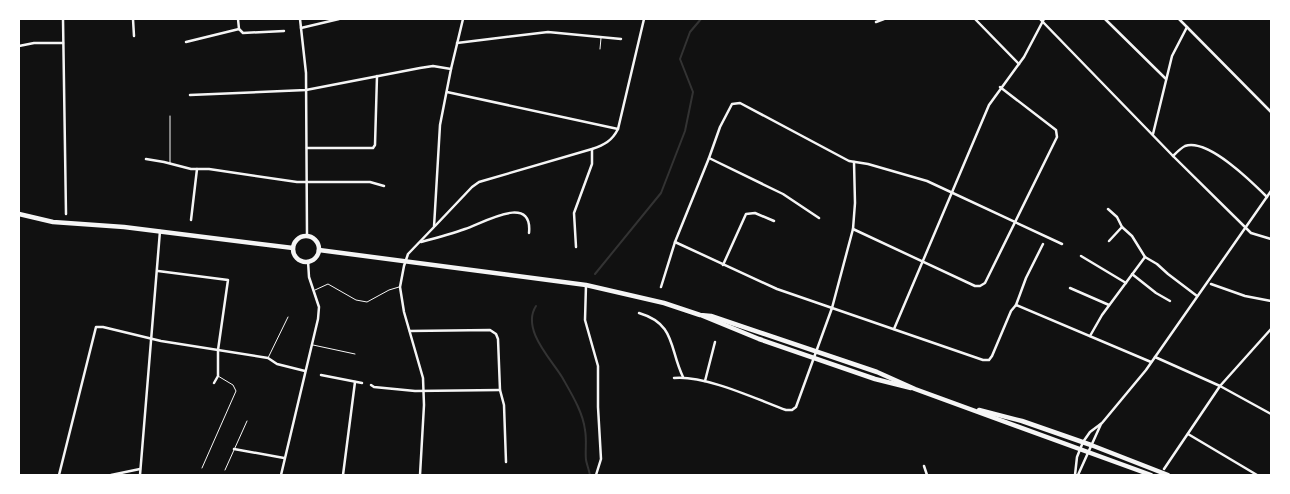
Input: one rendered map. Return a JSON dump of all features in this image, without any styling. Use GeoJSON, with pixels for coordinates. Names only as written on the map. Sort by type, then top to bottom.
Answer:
{"type":"FeatureCollection","features":[{"type":"Feature","properties":{"kind":"highway"},"geometry":{"type":"LineString","coordinates":[[19,214],[53,222],[117,226],[293,248]]}},
{"type":"Feature","properties":{"kind":"highway"},"geometry":{"type":"LineString","coordinates":[[303,236],[307,236],[316,241],[318,250],[316,256],[308,261],[297,258],[293,248],[296,241],[303,236]]}},
{"type":"Feature","properties":{"kind":"highway"},"geometry":{"type":"LineString","coordinates":[[318,250],[586,285],[664,303],[751,328],[877,372],[914,389]]}},
{"type":"Feature","properties":{"kind":"highway"},"geometry":{"type":"LineString","coordinates":[[700,314],[743,333],[875,379],[914,389],[972,408],[1151,475]]}},
{"type":"Feature","properties":{"kind":"highway"},"geometry":{"type":"LineString","coordinates":[[972,408],[1009,417],[1083,442],[1168,475]]}},
{"type":"Feature","properties":{"kind":"street"},"geometry":{"type":"LineString","coordinates":[[63,19],[66,214]]}},
{"type":"Feature","properties":{"kind":"street"},"geometry":{"type":"LineString","coordinates":[[133,19],[134,36]]}},
{"type":"Feature","properties":{"kind":"street"},"geometry":{"type":"LineString","coordinates":[[238,19],[240,32],[246,34],[284,31]]}},
{"type":"Feature","properties":{"kind":"street"},"geometry":{"type":"LineString","coordinates":[[300,19],[306,90],[307,236]]}},
{"type":"Feature","properties":{"kind":"street"},"geometry":{"type":"LineString","coordinates":[[301,28],[339,19]]}},
{"type":"Feature","properties":{"kind":"street"},"geometry":{"type":"LineString","coordinates":[[434,227],[440,125],[463,19]]}},
{"type":"Feature","properties":{"kind":"street"},"geometry":{"type":"LineString","coordinates":[[420,475],[423,378],[404,312],[400,287],[408,254],[479,182],[592,149],[608,142],[614,137],[618,129],[644,19]]}},
{"type":"Feature","properties":{"kind":"street"},"geometry":{"type":"LineString","coordinates":[[876,22],[884,19]]}},
{"type":"Feature","properties":{"kind":"street"},"geometry":{"type":"LineString","coordinates":[[975,19],[1019,64]]}},
{"type":"Feature","properties":{"kind":"street"},"geometry":{"type":"LineString","coordinates":[[1105,19],[1166,79]]}},
{"type":"Feature","properties":{"kind":"street"},"geometry":{"type":"LineString","coordinates":[[1179,19],[1271,112]]}},
{"type":"Feature","properties":{"kind":"street"},"geometry":{"type":"LineString","coordinates":[[894,330],[986,112],[1000,87],[1024,58],[1042,20],[1173,156],[1246,228],[1252,233],[1271,239]]}},
{"type":"Feature","properties":{"kind":"street"},"geometry":{"type":"LineString","coordinates":[[1153,135],[1172,56],[1187,27]]}},
{"type":"Feature","properties":{"kind":"street"},"geometry":{"type":"LineString","coordinates":[[186,42],[239,29]]}},
{"type":"Feature","properties":{"kind":"street"},"geometry":{"type":"LineString","coordinates":[[458,43],[548,32],[621,39]]}},
{"type":"Feature","properties":{"kind":"street"},"geometry":{"type":"LineString","coordinates":[[19,46],[34,43],[63,43]]}},
{"type":"Feature","properties":{"kind":"street"},"geometry":{"type":"LineString","coordinates":[[190,95],[306,90],[433,66],[451,69]]}},
{"type":"Feature","properties":{"kind":"street"},"geometry":{"type":"LineString","coordinates":[[307,148],[373,148],[375,144],[377,76]]}},
{"type":"Feature","properties":{"kind":"street"},"geometry":{"type":"LineString","coordinates":[[853,229],[975,286],[985,284],[1057,137],[1056,130],[1000,87]]}},
{"type":"Feature","properties":{"kind":"street"},"geometry":{"type":"LineString","coordinates":[[447,92],[618,129]]}},
{"type":"Feature","properties":{"kind":"street"},"geometry":{"type":"LineString","coordinates":[[661,287],[675,242],[726,113],[732,104],[740,104],[832,153],[854,162],[918,178],[1062,244]]}},
{"type":"Feature","properties":{"kind":"street"},"geometry":{"type":"LineString","coordinates":[[1173,156],[1186,146],[1196,146],[1210,151],[1230,164],[1267,197]]}},
{"type":"Feature","properties":{"kind":"street"},"geometry":{"type":"LineString","coordinates":[[576,247],[574,213],[592,164],[592,149]]}},
{"type":"Feature","properties":{"kind":"street"},"geometry":{"type":"LineString","coordinates":[[709,158],[783,194],[819,218]]}},
{"type":"Feature","properties":{"kind":"street"},"geometry":{"type":"LineString","coordinates":[[146,159],[183,168],[209,169],[297,182],[370,182],[384,186]]}},
{"type":"Feature","properties":{"kind":"street"},"geometry":{"type":"LineString","coordinates":[[674,378],[683,377],[705,381],[786,410],[792,410],[799,403],[832,308],[853,229],[855,203],[854,162]]}},
{"type":"Feature","properties":{"kind":"street"},"geometry":{"type":"LineString","coordinates":[[191,220],[197,169]]}},
{"type":"Feature","properties":{"kind":"street"},"geometry":{"type":"LineString","coordinates":[[1076,475],[1102,423],[1155,357],[1271,191]]}},
{"type":"Feature","properties":{"kind":"street"},"geometry":{"type":"LineString","coordinates":[[1108,209],[1132,236],[1144,257],[1158,264],[1197,296]]}},
{"type":"Feature","properties":{"kind":"street"},"geometry":{"type":"LineString","coordinates":[[420,242],[512,212],[526,217],[529,221],[529,233]]}},
{"type":"Feature","properties":{"kind":"street"},"geometry":{"type":"LineString","coordinates":[[723,264],[746,214],[754,213],[774,221]]}},
{"type":"Feature","properties":{"kind":"street"},"geometry":{"type":"LineString","coordinates":[[1109,241],[1122,227]]}},
{"type":"Feature","properties":{"kind":"street"},"geometry":{"type":"LineString","coordinates":[[140,475],[160,232]]}},
{"type":"Feature","properties":{"kind":"street"},"geometry":{"type":"LineString","coordinates":[[675,242],[777,289],[983,360],[989,360],[1043,244]]}},
{"type":"Feature","properties":{"kind":"street"},"geometry":{"type":"LineString","coordinates":[[1081,256],[1126,282]]}},
{"type":"Feature","properties":{"kind":"street"},"geometry":{"type":"LineString","coordinates":[[1090,336],[1097,322],[1144,257]]}},
{"type":"Feature","properties":{"kind":"street"},"geometry":{"type":"LineString","coordinates":[[281,475],[319,314],[309,277],[308,261]]}},
{"type":"Feature","properties":{"kind":"street"},"geometry":{"type":"LineString","coordinates":[[158,271],[228,280],[218,350],[218,376],[214,383]]}},
{"type":"Feature","properties":{"kind":"street"},"geometry":{"type":"LineString","coordinates":[[1132,274],[1156,293],[1170,300]]}},
{"type":"Feature","properties":{"kind":"street"},"geometry":{"type":"LineString","coordinates":[[1211,284],[1245,296],[1271,301]]}},
{"type":"Feature","properties":{"kind":"street"},"geometry":{"type":"LineString","coordinates":[[586,285],[585,320],[598,366],[601,459],[596,475]]}},
{"type":"Feature","properties":{"kind":"street"},"geometry":{"type":"LineString","coordinates":[[1070,288],[1109,305]]}},
{"type":"Feature","properties":{"kind":"street"},"geometry":{"type":"LineString","coordinates":[[1016,305],[1151,362]]}},
{"type":"Feature","properties":{"kind":"street"},"geometry":{"type":"LineString","coordinates":[[638,313],[648,316],[666,329],[683,377]]}},
{"type":"Feature","properties":{"kind":"street"},"geometry":{"type":"LineString","coordinates":[[59,475],[96,327],[152,339],[268,358],[279,365],[305,371]]}},
{"type":"Feature","properties":{"kind":"street"},"geometry":{"type":"LineString","coordinates":[[1164,469],[1220,386],[1271,329]]}},
{"type":"Feature","properties":{"kind":"street"},"geometry":{"type":"LineString","coordinates":[[410,331],[494,331],[498,340],[500,390],[504,405],[506,462]]}},
{"type":"Feature","properties":{"kind":"street"},"geometry":{"type":"LineString","coordinates":[[705,381],[715,342]]}},
{"type":"Feature","properties":{"kind":"street"},"geometry":{"type":"LineString","coordinates":[[1155,357],[1220,386],[1271,414]]}},
{"type":"Feature","properties":{"kind":"street"},"geometry":{"type":"LineString","coordinates":[[321,375],[362,383]]}},
{"type":"Feature","properties":{"kind":"street"},"geometry":{"type":"LineString","coordinates":[[343,475],[355,382]]}},
{"type":"Feature","properties":{"kind":"street"},"geometry":{"type":"LineString","coordinates":[[370,385],[374,387],[424,390],[500,390]]}},
{"type":"Feature","properties":{"kind":"street"},"geometry":{"type":"LineString","coordinates":[[1076,475],[1079,449],[1090,432],[1102,423]]}},
{"type":"Feature","properties":{"kind":"street"},"geometry":{"type":"LineString","coordinates":[[1188,434],[1257,475]]}},
{"type":"Feature","properties":{"kind":"street"},"geometry":{"type":"LineString","coordinates":[[234,449],[284,458]]}},
{"type":"Feature","properties":{"kind":"street"},"geometry":{"type":"LineString","coordinates":[[924,466],[927,475]]}},
{"type":"Feature","properties":{"kind":"street"},"geometry":{"type":"LineString","coordinates":[[111,475],[140,469]]}},
{"type":"Feature","properties":{"kind":"lane"},"geometry":{"type":"LineString","coordinates":[[600,49],[602,37]]}},
{"type":"Feature","properties":{"kind":"lane"},"geometry":{"type":"LineString","coordinates":[[170,116],[170,164]]}},
{"type":"Feature","properties":{"kind":"lane"},"geometry":{"type":"LineString","coordinates":[[314,291],[328,284],[356,300],[367,302],[388,290],[400,287]]}},
{"type":"Feature","properties":{"kind":"lane"},"geometry":{"type":"LineString","coordinates":[[268,358],[288,317]]}},
{"type":"Feature","properties":{"kind":"lane"},"geometry":{"type":"LineString","coordinates":[[312,345],[355,354]]}},
{"type":"Feature","properties":{"kind":"lane"},"geometry":{"type":"LineString","coordinates":[[202,468],[236,391],[233,385],[218,376]]}},
{"type":"Feature","properties":{"kind":"lane"},"geometry":{"type":"LineString","coordinates":[[225,470],[247,421]]}},
{"type":"Feature","properties":{"kind":"waterway"},"geometry":{"type":"LineString","coordinates":[[595,274],[661,193],[685,131],[693,92],[680,59],[690,32],[701,19]]}},
{"type":"Feature","properties":{"kind":"waterway"},"geometry":{"type":"LineString","coordinates":[[536,306],[532,315],[535,334],[545,353],[562,377],[582,416],[586,434],[586,460],[590,475]]}}]}
